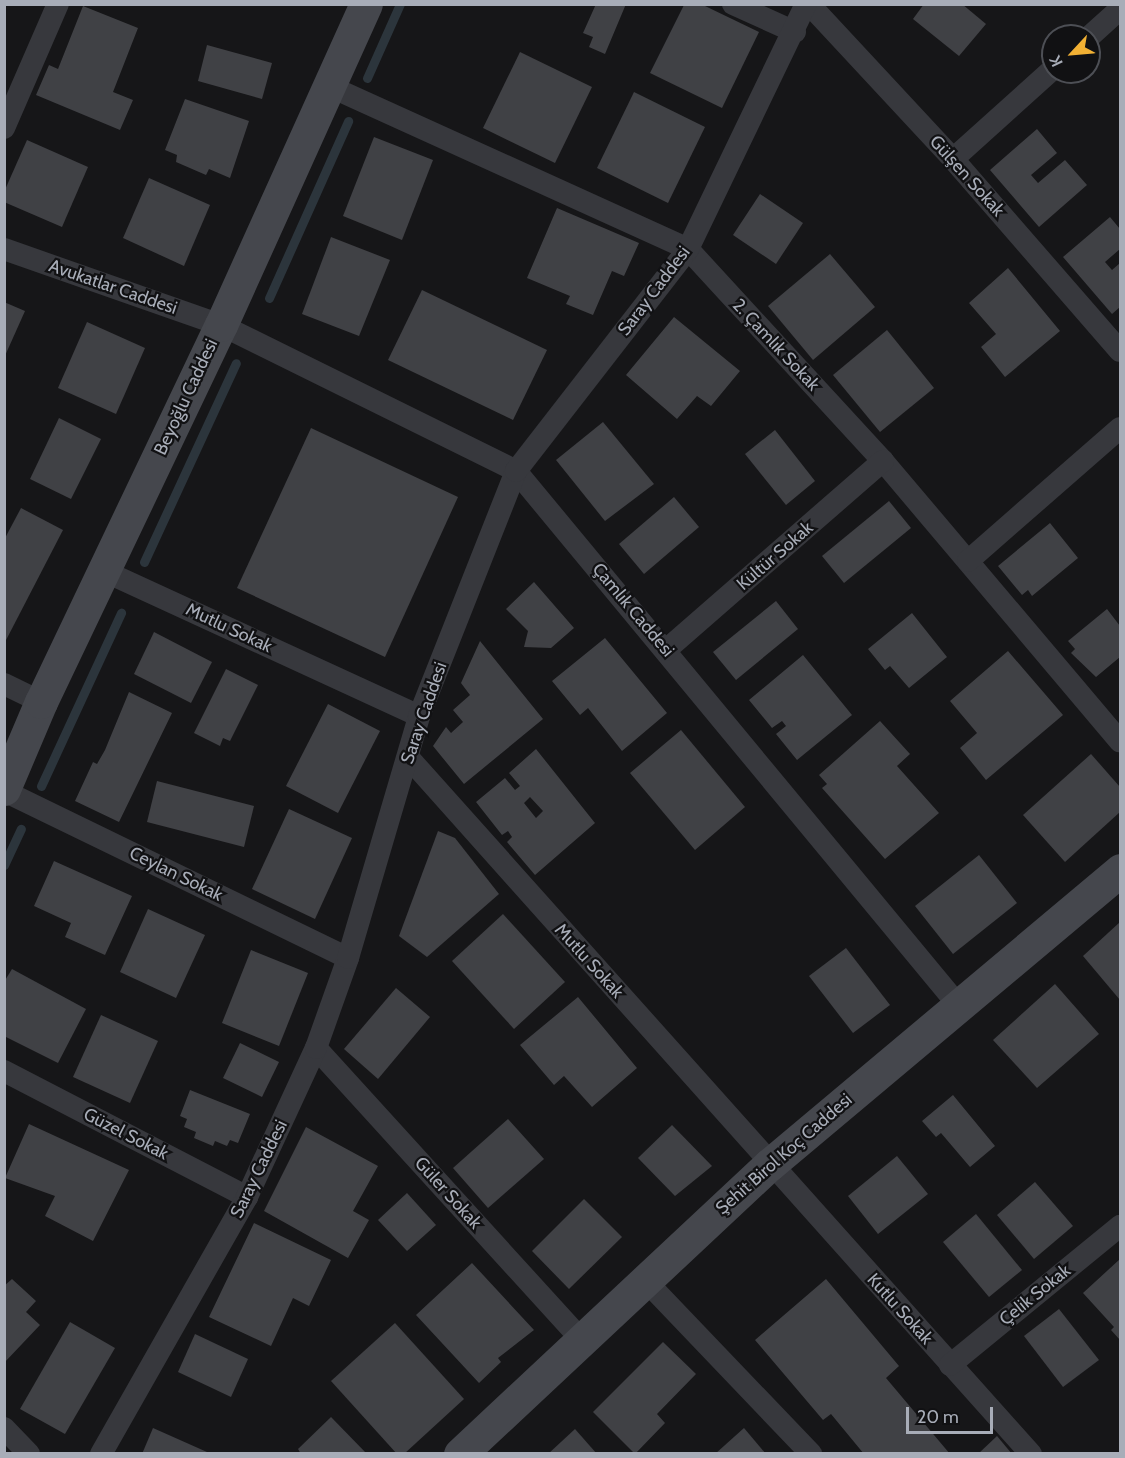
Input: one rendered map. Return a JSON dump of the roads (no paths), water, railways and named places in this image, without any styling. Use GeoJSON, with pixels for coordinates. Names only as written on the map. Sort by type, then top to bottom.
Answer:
{"type":"FeatureCollection","features":[{"type":"Feature","properties":{"kind":"main road","name":"Beyoğlu Caddesi"},"geometry":{"type":"LineString","coordinates":[[4,790],[41,702],[221,325],[366,4]]}},
{"type":"Feature","properties":{"kind":"main road","name":"Şehit Birol Koç Caddesi"},"geometry":{"type":"LineString","coordinates":[[460,1454],[580,1338],[769,1165],[1120,870]]}},
{"type":"Feature","properties":{"kind":"street"},"geometry":{"type":"LineString","coordinates":[[4,128],[58,4]]}},
{"type":"Feature","properties":{"kind":"street"},"geometry":{"type":"LineString","coordinates":[[733,4],[795,32]]}},
{"type":"Feature","properties":{"kind":"street","name":"Saray Caddesi"},"geometry":{"type":"LineString","coordinates":[[102,1454],[247,1197],[316,1048],[348,958],[419,716],[516,471],[688,249],[808,4]]}},
{"type":"Feature","properties":{"kind":"street","name":"Gülşen Sokak"},"geometry":{"type":"LineString","coordinates":[[808,4],[953,159],[1120,351]]}},
{"type":"Feature","properties":{"kind":"street"},"geometry":{"type":"LineString","coordinates":[[1101,26],[1120,9]]}},
{"type":"Feature","properties":{"kind":"street"},"geometry":{"type":"LineString","coordinates":[[953,159],[1041,80]]}},
{"type":"Feature","properties":{"kind":"street","name":"2. Çamlık Sokak"},"geometry":{"type":"LineString","coordinates":[[328,86],[688,249],[883,461],[1120,741]]}},
{"type":"Feature","properties":{"kind":"street","name":"Avukatlar Caddesi"},"geometry":{"type":"LineString","coordinates":[[4,249],[221,325]]}},
{"type":"Feature","properties":{"kind":"street","name":"Çamlık Caddesi"},"geometry":{"type":"LineString","coordinates":[[221,325],[516,471],[958,1005]]}},
{"type":"Feature","properties":{"kind":"street"},"geometry":{"type":"LineString","coordinates":[[968,561],[1120,428]]}},
{"type":"Feature","properties":{"kind":"street","name":"Kültür Sokak"},"geometry":{"type":"LineString","coordinates":[[666,650],[883,461]]}},
{"type":"Feature","properties":{"kind":"street","name":"Mutlu Sokak"},"geometry":{"type":"LineString","coordinates":[[104,571],[419,716]]}},
{"type":"Feature","properties":{"kind":"street"},"geometry":{"type":"LineString","coordinates":[[4,684],[41,702]]}},
{"type":"Feature","properties":{"kind":"street","name":"Mutlu Sokak"},"geometry":{"type":"LineString","coordinates":[[408,757],[769,1165]]}},
{"type":"Feature","properties":{"kind":"street","name":"Ceylan Sokak"},"geometry":{"type":"LineString","coordinates":[[4,790],[348,958]]}},
{"type":"Feature","properties":{"kind":"street","name":"Güler Sokak"},"geometry":{"type":"LineString","coordinates":[[316,1048],[580,1338]]}},
{"type":"Feature","properties":{"kind":"street","name":"Güzel Sokak"},"geometry":{"type":"LineString","coordinates":[[4,1071],[247,1197]]}},
{"type":"Feature","properties":{"kind":"street","name":"Kutlu Sokak"},"geometry":{"type":"LineString","coordinates":[[769,1165],[1031,1454]]}},
{"type":"Feature","properties":{"kind":"street","name":"Çelik Sokak"},"geometry":{"type":"LineString","coordinates":[[950,1365],[1120,1226]]}},
{"type":"Feature","properties":{"kind":"street"},"geometry":{"type":"LineString","coordinates":[[644,1279],[811,1454]]}},
{"type":"Feature","properties":{"kind":"street"},"geometry":{"type":"LineString","coordinates":[[4,1428],[29,1454]]}},
{"type":"Feature","properties":{"kind":"waterway"},"geometry":{"type":"LineString","coordinates":[[367,78],[400,4]]}},
{"type":"Feature","properties":{"kind":"waterway"},"geometry":{"type":"LineString","coordinates":[[269,298],[348,121]]}},
{"type":"Feature","properties":{"kind":"waterway"},"geometry":{"type":"LineString","coordinates":[[144,562],[236,363]]}},
{"type":"Feature","properties":{"kind":"waterway"},"geometry":{"type":"LineString","coordinates":[[41,786],[121,613]]}},
{"type":"Feature","properties":{"kind":"waterway"},"geometry":{"type":"LineString","coordinates":[[4,865],[21,829]]}}]}
